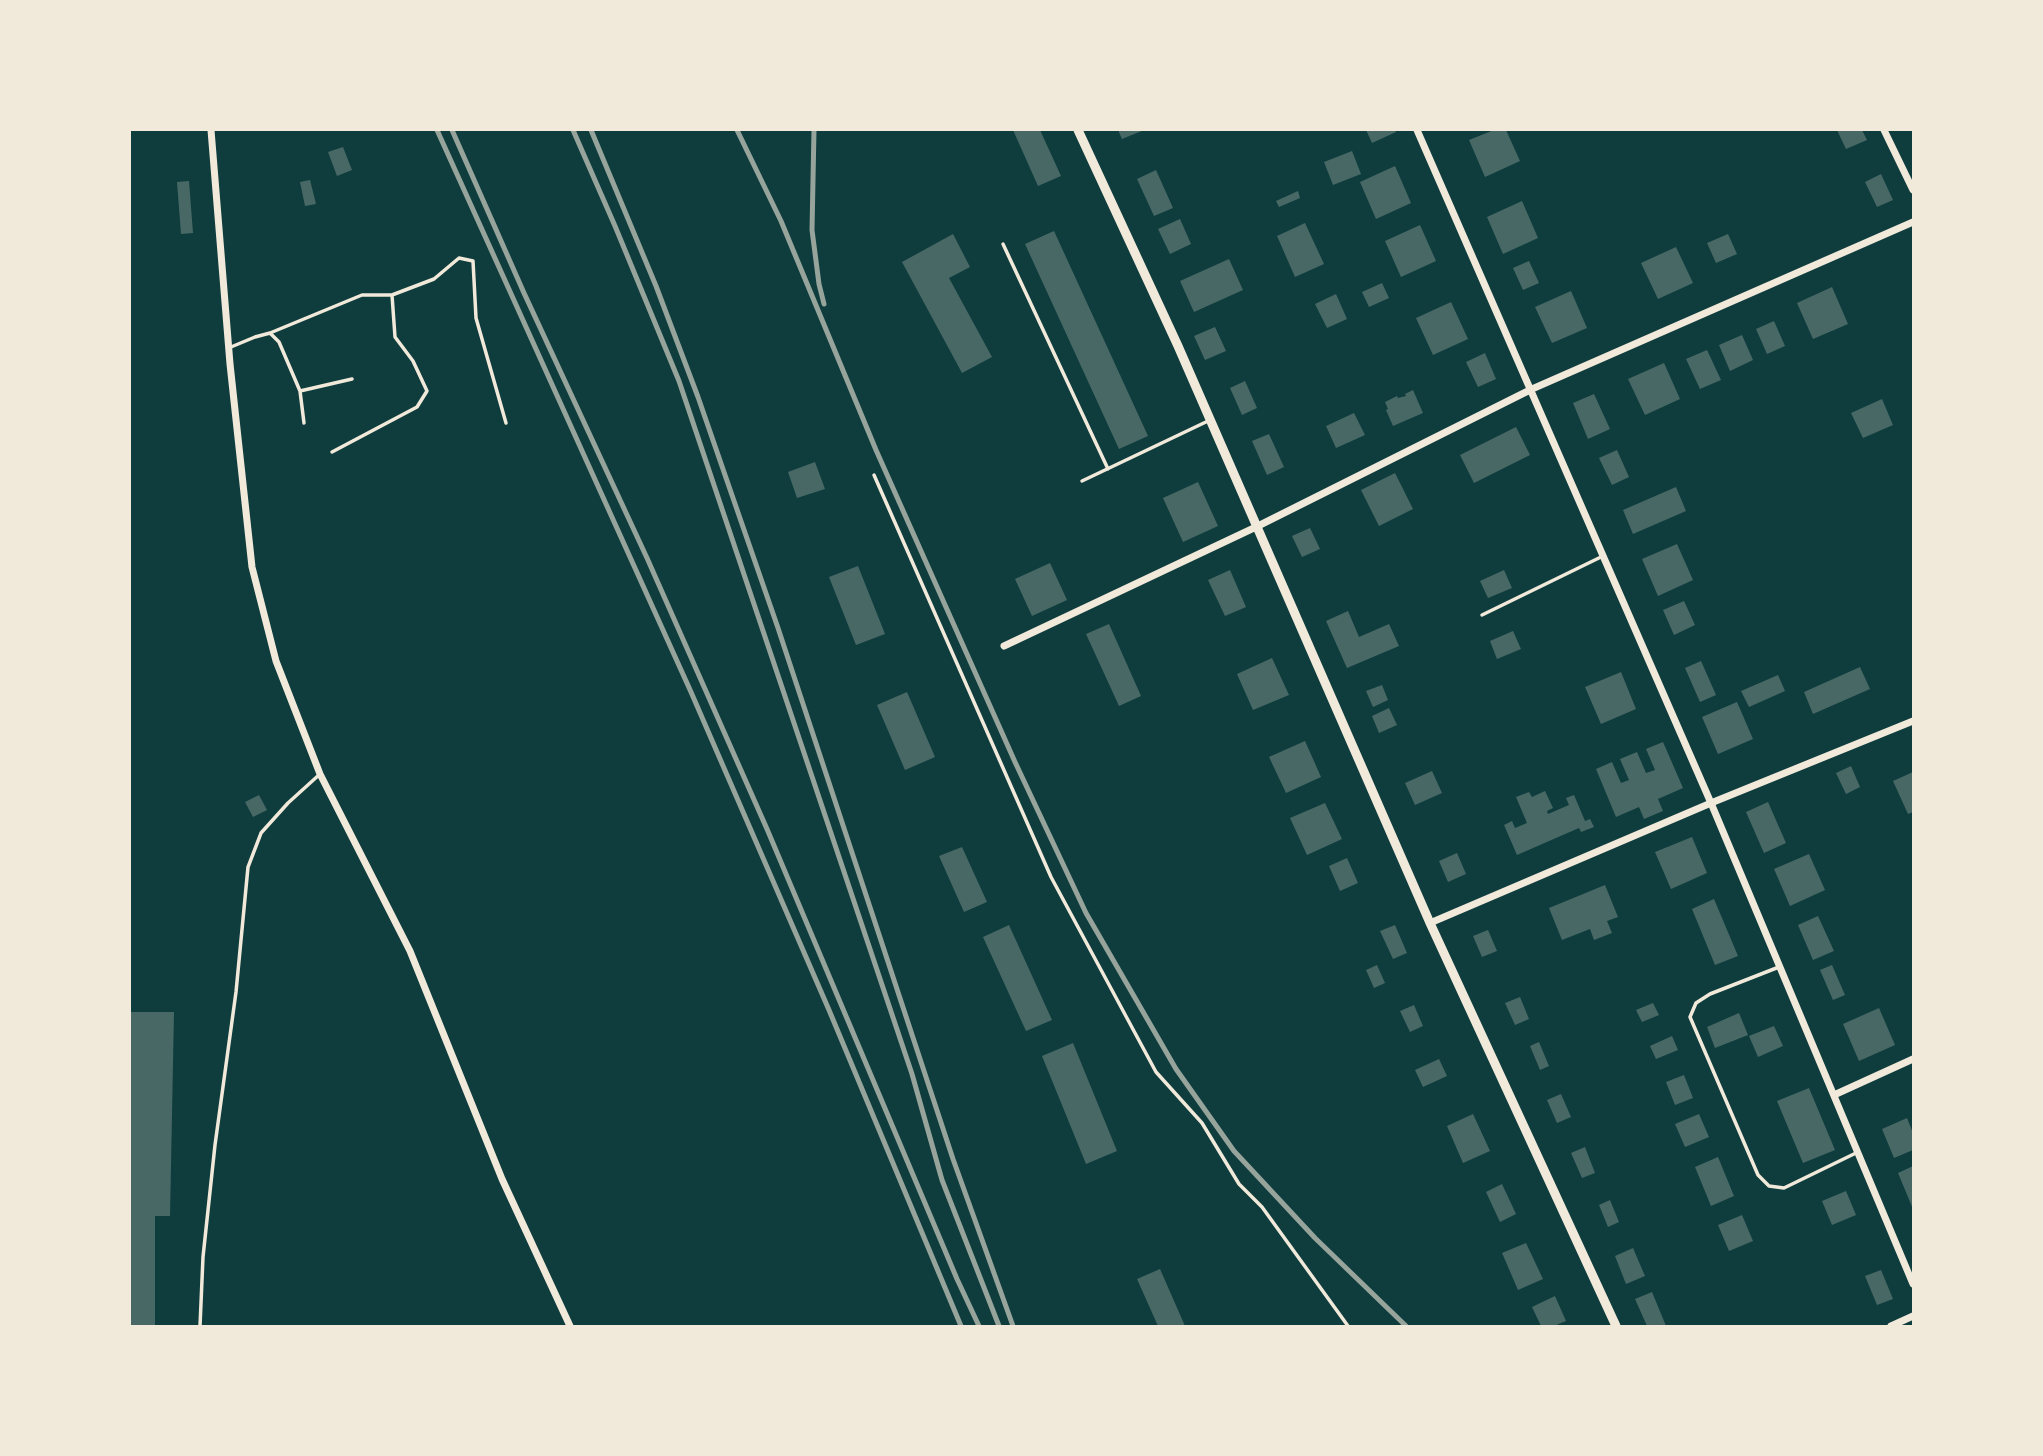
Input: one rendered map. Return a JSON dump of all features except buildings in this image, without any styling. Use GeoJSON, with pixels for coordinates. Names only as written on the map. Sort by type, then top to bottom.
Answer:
{"type":"FeatureCollection","features":[{"type":"Feature","properties":{"kind":"street"},"geometry":{"type":"LineString","coordinates":[[211,130],[229,348],[252,567],[276,662],[320,774],[410,951],[502,1179],[570,1326]]}},
{"type":"Feature","properties":{"kind":"street"},"geometry":{"type":"LineString","coordinates":[[1079,130],[1172,334],[1430,923],[1616,1326]]}},
{"type":"Feature","properties":{"kind":"street"},"geometry":{"type":"LineString","coordinates":[[1417,130],[1711,803],[1913,1284]]}},
{"type":"Feature","properties":{"kind":"street"},"geometry":{"type":"LineString","coordinates":[[1884,130],[1913,190]]}},
{"type":"Feature","properties":{"kind":"street"},"geometry":{"type":"LineString","coordinates":[[1004,646],[1256,527],[1532,389],[1913,222]]}},
{"type":"Feature","properties":{"kind":"street"},"geometry":{"type":"LineString","coordinates":[[1430,923],[1711,803],[1913,721]]}},
{"type":"Feature","properties":{"kind":"street"},"geometry":{"type":"LineString","coordinates":[[1833,1095],[1913,1059]]}},
{"type":"Feature","properties":{"kind":"street"},"geometry":{"type":"LineString","coordinates":[[1891,1326],[1913,1316]]}},
{"type":"Feature","properties":{"kind":"lane"},"geometry":{"type":"LineString","coordinates":[[1003,244],[1108,469]]}},
{"type":"Feature","properties":{"kind":"lane"},"geometry":{"type":"LineString","coordinates":[[229,348],[362,295],[392,295],[434,279],[459,258],[473,261],[476,318],[506,422]]}},
{"type":"Feature","properties":{"kind":"lane"},"geometry":{"type":"LineString","coordinates":[[332,452],[417,407],[427,391],[413,362],[395,337],[392,295]]}},
{"type":"Feature","properties":{"kind":"lane"},"geometry":{"type":"LineString","coordinates":[[270,333],[279,342],[300,391],[304,423]]}},
{"type":"Feature","properties":{"kind":"lane"},"geometry":{"type":"LineString","coordinates":[[300,391],[352,379]]}},
{"type":"Feature","properties":{"kind":"lane"},"geometry":{"type":"LineString","coordinates":[[1082,481],[1210,421]]}},
{"type":"Feature","properties":{"kind":"lane"},"geometry":{"type":"LineString","coordinates":[[874,475],[1051,877],[1156,1072],[1202,1124],[1239,1184],[1262,1207],[1348,1326]]}},
{"type":"Feature","properties":{"kind":"lane"},"geometry":{"type":"LineString","coordinates":[[1482,615],[1603,555]]}},
{"type":"Feature","properties":{"kind":"lane"},"geometry":{"type":"LineString","coordinates":[[200,1326],[202,1257],[236,992],[248,867],[261,833],[288,803],[320,774]]}},
{"type":"Feature","properties":{"kind":"lane"},"geometry":{"type":"LineString","coordinates":[[1781,966],[1710,994],[1696,1003],[1690,1017],[1758,1175],[1769,1186],[1784,1188],[1858,1152]]}},
{"type":"Feature","properties":{"kind":"railway"},"geometry":{"type":"LineString","coordinates":[[437,130],[691,692],[829,1010],[961,1326]]}},
{"type":"Feature","properties":{"kind":"railway"},"geometry":{"type":"LineString","coordinates":[[452,130],[767,829],[979,1326]]}},
{"type":"Feature","properties":{"kind":"railway"},"geometry":{"type":"LineString","coordinates":[[573,130],[679,381],[912,1074],[942,1180],[999,1326]]}},
{"type":"Feature","properties":{"kind":"railway"},"geometry":{"type":"LineString","coordinates":[[591,130],[656,286],[698,397],[778,628],[953,1159],[1013,1326]]}},
{"type":"Feature","properties":{"kind":"railway"},"geometry":{"type":"LineString","coordinates":[[737,130],[781,221],[876,450],[1015,762],[1086,913],[1176,1069],[1234,1151],[1315,1238],[1406,1326]]}},
{"type":"Feature","properties":{"kind":"railway"},"geometry":{"type":"LineString","coordinates":[[814,130],[812,230],[824,304]]}}]}
